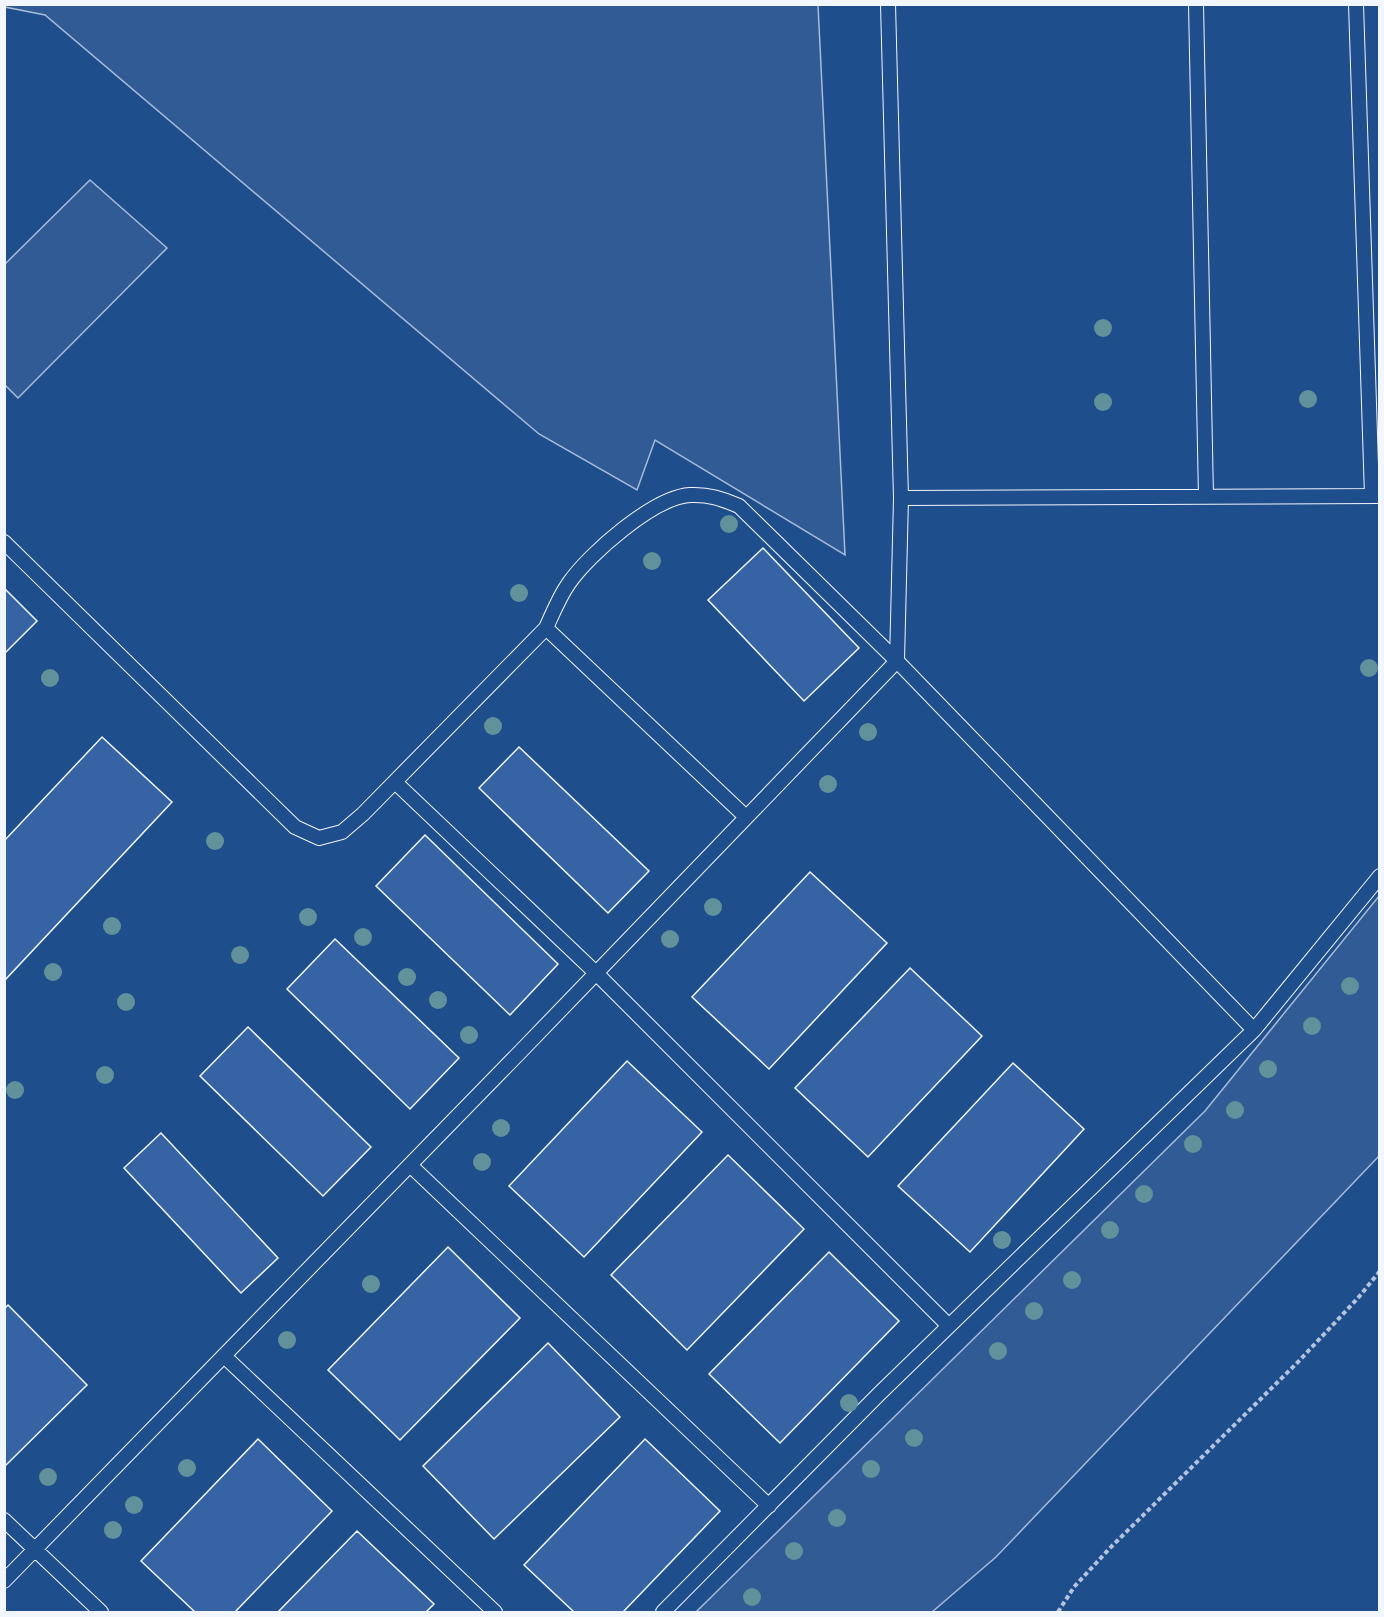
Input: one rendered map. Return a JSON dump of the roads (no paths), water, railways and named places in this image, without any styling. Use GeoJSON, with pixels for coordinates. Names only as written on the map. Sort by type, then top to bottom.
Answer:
{"type":"FeatureCollection","features":[{"type":"Feature","properties":{"kind":"lane"},"geometry":{"type":"LineString","coordinates":[[4,1581],[596,974],[897,661],[902,498],[888,4]]}},
{"type":"Feature","properties":{"kind":"lane"},"geometry":{"type":"LineString","coordinates":[[1196,4],[1206,497]]}},
{"type":"Feature","properties":{"kind":"lane"},"geometry":{"type":"LineString","coordinates":[[902,498],[1376,496],[1356,4]]}},
{"type":"Feature","properties":{"kind":"lane"},"geometry":{"type":"LineString","coordinates":[[4,542],[295,827],[319,838],[342,832],[395,782],[546,628],[569,582],[594,554],[627,525],[667,502],[689,495],[718,497],[739,506],[897,661],[1254,1030]]}},
{"type":"Feature","properties":{"kind":"lane"},"geometry":{"type":"LineString","coordinates":[[546,628],[746,817]]}},
{"type":"Feature","properties":{"kind":"lane"},"geometry":{"type":"LineString","coordinates":[[395,782],[596,974],[949,1326]]}},
{"type":"Feature","properties":{"kind":"lane"},"geometry":{"type":"LineString","coordinates":[[663,1612],[879,1394],[1254,1030],[1380,876]]}},
{"type":"Feature","properties":{"kind":"lane"},"geometry":{"type":"LineString","coordinates":[[410,1165],[769,1506]]}},
{"type":"Feature","properties":{"kind":"lane"},"geometry":{"type":"LineString","coordinates":[[224,1356],[495,1612]]}},
{"type":"Feature","properties":{"kind":"lane"},"geometry":{"type":"LineString","coordinates":[[4,1520],[101,1612]]}}]}
